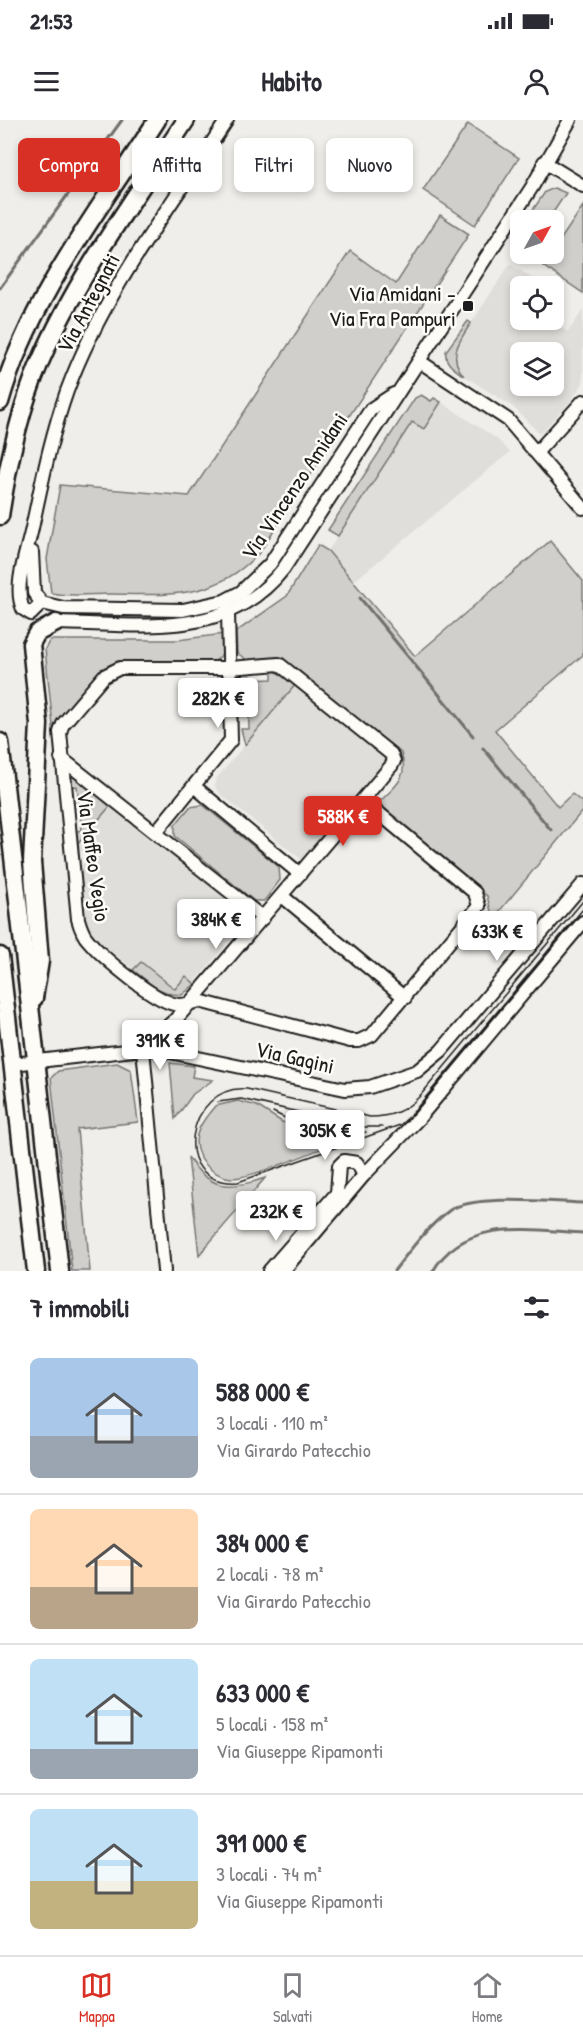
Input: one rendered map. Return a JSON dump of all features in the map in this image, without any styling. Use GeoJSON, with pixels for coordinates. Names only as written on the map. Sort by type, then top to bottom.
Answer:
{"type":"FeatureCollection","features":[{"type":"Feature","properties":{"kind":"main road"},"geometry":{"type":"LineString","coordinates":[[0,402],[15,359],[48,291],[157,120]]}},
{"type":"Feature","properties":{"kind":"main road"},"geometry":{"type":"LineString","coordinates":[[0,516],[18,428],[39,364],[55,329],[97,257],[186,120]]}},
{"type":"Feature","properties":{"kind":"main road"},"geometry":{"type":"LineString","coordinates":[[31,1011],[40,961],[32,862],[39,724],[31,644],[37,633],[56,623]]}},
{"type":"Feature","properties":{"kind":"main road"},"geometry":{"type":"LineString","coordinates":[[0,742],[60,1271]]}},
{"type":"Feature","properties":{"kind":"main road"},"geometry":{"type":"LineString","coordinates":[[0,956],[36,1271]]}},
{"type":"Feature","properties":{"kind":"street","name":"Via Antegnati"},"geometry":{"type":"LineString","coordinates":[[33,527],[34,593],[42,603],[31,614],[23,609],[22,573],[55,427],[68,389],[116,290],[227,120]]}},
{"type":"Feature","properties":{"kind":"street","name":"Via Vincenzo Amidani"},"geometry":{"type":"LineString","coordinates":[[56,623],[188,624],[228,613],[256,597],[284,568],[531,187],[570,120]]}},
{"type":"Feature","properties":{"kind":"street"},"geometry":{"type":"LineString","coordinates":[[544,162],[583,186]]}},
{"type":"Feature","properties":{"kind":"street"},"geometry":{"type":"LineString","coordinates":[[419,361],[508,420],[583,508]]}},
{"type":"Feature","properties":{"kind":"street","name":"Via Vincenzo Amidani"},"geometry":{"type":"LineString","coordinates":[[42,603],[63,608],[183,610],[224,601],[241,592],[270,564],[371,409],[399,390]]}},
{"type":"Feature","properties":{"kind":"street"},"geometry":{"type":"LineString","coordinates":[[537,452],[583,401]]}},
{"type":"Feature","properties":{"kind":"street"},"geometry":{"type":"LineString","coordinates":[[156,832],[231,740],[228,613]]}},
{"type":"Feature","properties":{"kind":"street","name":"Via Maffeo Vegio"},"geometry":{"type":"LineString","coordinates":[[363,800],[392,765],[391,753],[285,667],[275,664],[230,668],[120,668],[108,672],[61,728],[61,758],[78,919],[84,935],[158,996],[179,1005],[192,1001],[350,1041],[359,1041],[372,1035],[405,998]]}},
{"type":"Feature","properties":{"kind":"street"},"geometry":{"type":"LineString","coordinates":[[61,758],[263,918]]}},
{"type":"Feature","properties":{"kind":"street"},"geometry":{"type":"LineString","coordinates":[[195,787],[300,874]]}},
{"type":"Feature","properties":{"kind":"street"},"geometry":{"type":"LineString","coordinates":[[164,1271],[143,1049],[178,1017],[363,800],[475,893],[479,899],[477,912],[405,998],[282,896]]}},
{"type":"Feature","properties":{"kind":"street","name":"Via Gagini"},"geometry":{"type":"LineString","coordinates":[[13,1064],[37,1059],[157,1049],[345,1089],[390,1081],[417,1071],[432,1060],[583,884]]}},
{"type":"Feature","properties":{"kind":"street"},"geometry":{"type":"LineString","coordinates":[[283,1271],[363,1175],[419,1118],[583,922]]}},
{"type":"Feature","properties":{"kind":"street"},"geometry":{"type":"LineString","coordinates":[[157,1049],[168,1037],[178,1017]]}},
{"type":"Feature","properties":{"kind":"street"},"geometry":{"type":"LineString","coordinates":[[269,1271],[338,1192],[339,1166],[344,1161],[357,1163],[363,1175]]}},
{"type":"Feature","properties":{"kind":"shaded area"},"geometry":{"type":"Polygon","coordinates":[[[468,124],[519,158],[475,225],[423,190],[468,124]]]}},
{"type":"Feature","properties":{"kind":"shaded area"},"geometry":{"type":"Polygon","coordinates":[[[554,188],[566,193],[555,210],[533,210],[545,192],[554,188]]]}},
{"type":"Feature","properties":{"kind":"shaded area"},"geometry":{"type":"Polygon","coordinates":[[[583,206],[583,293],[564,280],[564,276],[558,276],[543,266],[544,264],[564,264],[564,234],[583,206]]]}},
{"type":"Feature","properties":{"kind":"shaded area"},"geometry":{"type":"Polygon","coordinates":[[[440,215],[469,234],[259,553],[225,579],[191,592],[153,595],[51,593],[47,559],[60,485],[189,496],[350,251],[396,284],[440,215]]]}},
{"type":"Feature","properties":{"kind":"shaded area"},"geometry":{"type":"Polygon","coordinates":[[[510,264],[529,276],[510,276],[510,330],[564,329],[568,332],[583,310],[583,383],[570,402],[540,434],[513,407],[464,376],[455,363],[457,345],[510,264]]]}},
{"type":"Feature","properties":{"kind":"shaded area"},"geometry":{"type":"Polygon","coordinates":[[[468,321],[471,323],[459,343],[456,356],[456,362],[464,376],[448,363],[446,351],[468,321]]]}},
{"type":"Feature","properties":{"kind":"shaded area"},"geometry":{"type":"Polygon","coordinates":[[[421,395],[431,401],[434,398],[441,402],[424,429],[412,422],[338,536],[328,530],[415,398],[421,395]]]}},
{"type":"Feature","properties":{"kind":"shaded area"},"geometry":{"type":"Polygon","coordinates":[[[441,402],[497,439],[510,452],[353,582],[328,551],[412,421],[424,429],[441,402]]]}},
{"type":"Feature","properties":{"kind":"shaded area"},"geometry":{"type":"Polygon","coordinates":[[[550,541],[583,581],[583,655],[495,730],[558,807],[572,794],[583,803],[583,810],[493,919],[487,896],[376,805],[394,788],[402,776],[401,753],[287,663],[277,657],[247,660],[237,653],[236,632],[287,596],[318,545],[328,551],[415,656],[550,541]]]}},
{"type":"Feature","properties":{"kind":"shaded area"},"geometry":{"type":"Polygon","coordinates":[[[224,634],[223,654],[215,661],[110,665],[60,722],[54,736],[45,649],[50,640],[177,640],[224,634]]]}},
{"type":"Feature","properties":{"kind":"shaded area"},"geometry":{"type":"Polygon","coordinates":[[[281,669],[296,684],[245,745],[241,729],[249,729],[248,683],[239,683],[240,675],[250,671],[251,680],[272,679],[272,670],[281,669]]]}},
{"type":"Feature","properties":{"kind":"shaded area"},"geometry":{"type":"Polygon","coordinates":[[[296,684],[385,754],[388,762],[303,861],[220,794],[215,787],[216,779],[296,684]]]}},
{"type":"Feature","properties":{"kind":"shaded area"},"geometry":{"type":"Polygon","coordinates":[[[71,773],[111,805],[76,846],[73,832],[82,830],[77,786],[69,787],[71,773]]]}},
{"type":"Feature","properties":{"kind":"shaded area"},"geometry":{"type":"Polygon","coordinates":[[[111,805],[249,918],[185,994],[171,994],[156,988],[96,939],[85,922],[78,869],[88,857],[76,846],[111,805]]]}},
{"type":"Feature","properties":{"kind":"shaded area"},"geometry":{"type":"Polygon","coordinates":[[[203,805],[279,867],[280,880],[264,901],[254,901],[175,836],[175,825],[190,807],[203,805]]]}},
{"type":"Feature","properties":{"kind":"shaded area"},"geometry":{"type":"Polygon","coordinates":[[[141,962],[175,989],[186,976],[195,984],[182,995],[171,994],[156,988],[133,970],[141,962]]]}},
{"type":"Feature","properties":{"kind":"shaded area"},"geometry":{"type":"Polygon","coordinates":[[[117,1063],[131,1070],[138,1122],[77,1129],[90,1271],[72,1271],[51,1078],[58,1071],[117,1063]]]}},
{"type":"Feature","properties":{"kind":"shaded area"},"geometry":{"type":"Polygon","coordinates":[[[170,1063],[194,1066],[192,1077],[213,1080],[193,1094],[175,1119],[170,1063]]]}},
{"type":"Feature","properties":{"kind":"shaded area"},"geometry":{"type":"Polygon","coordinates":[[[238,1101],[257,1106],[282,1122],[351,1137],[257,1173],[232,1178],[222,1176],[212,1171],[199,1155],[197,1135],[202,1123],[215,1106],[238,1101]]]}},
{"type":"Feature","properties":{"kind":"shaded area"},"geometry":{"type":"Polygon","coordinates":[[[188,1157],[204,1176],[221,1184],[241,1184],[265,1178],[199,1255],[188,1157]]]}},
{"type":"Feature","properties":{"kind":"waterway"},"geometry":{"type":"LineString","coordinates":[[0,288],[122,120]]}},
{"type":"Feature","properties":{"kind":"waterway"},"geometry":{"type":"LineString","coordinates":[[360,598],[473,736]]}},
{"type":"Feature","properties":{"kind":"waterway"},"geometry":{"type":"LineString","coordinates":[[483,748],[551,830]]}},
{"type":"Feature","properties":{"kind":"waterway"},"geometry":{"type":"LineString","coordinates":[[394,1271],[434,1223],[450,1210],[462,1205],[495,1200],[583,1203]]}},
{"type":"Feature","properties":{"kind":"waterway"},"geometry":{"type":"LineString","coordinates":[[433,1271],[446,1254],[462,1242],[480,1234],[520,1229],[583,1233]]}},
{"type":"Feature","properties":{"kind":"tram line"},"geometry":{"type":"LineString","coordinates":[[583,901],[419,1097],[408,1106],[385,1116],[370,1117],[247,1089],[226,1091],[210,1102],[199,1117],[193,1135],[194,1153],[201,1169],[216,1179],[238,1182],[400,1125],[410,1116],[583,909]]}},
{"type":"Feature","properties":{"kind":"tram line"},"geometry":{"type":"LineString","coordinates":[[218,1102],[241,1099],[364,1127],[382,1127]]}},
{"type":"Feature","properties":{"kind":"tram line"},"geometry":{"type":"LineString","coordinates":[[273,1112],[318,1128],[344,1132],[366,1132]]}},
{"type":"Feature","properties":{"kind":"place","name":"Via Amidani - Via Fra Pampuri"},"geometry":{"type":"Point","coordinates":[468,306]}}]}
